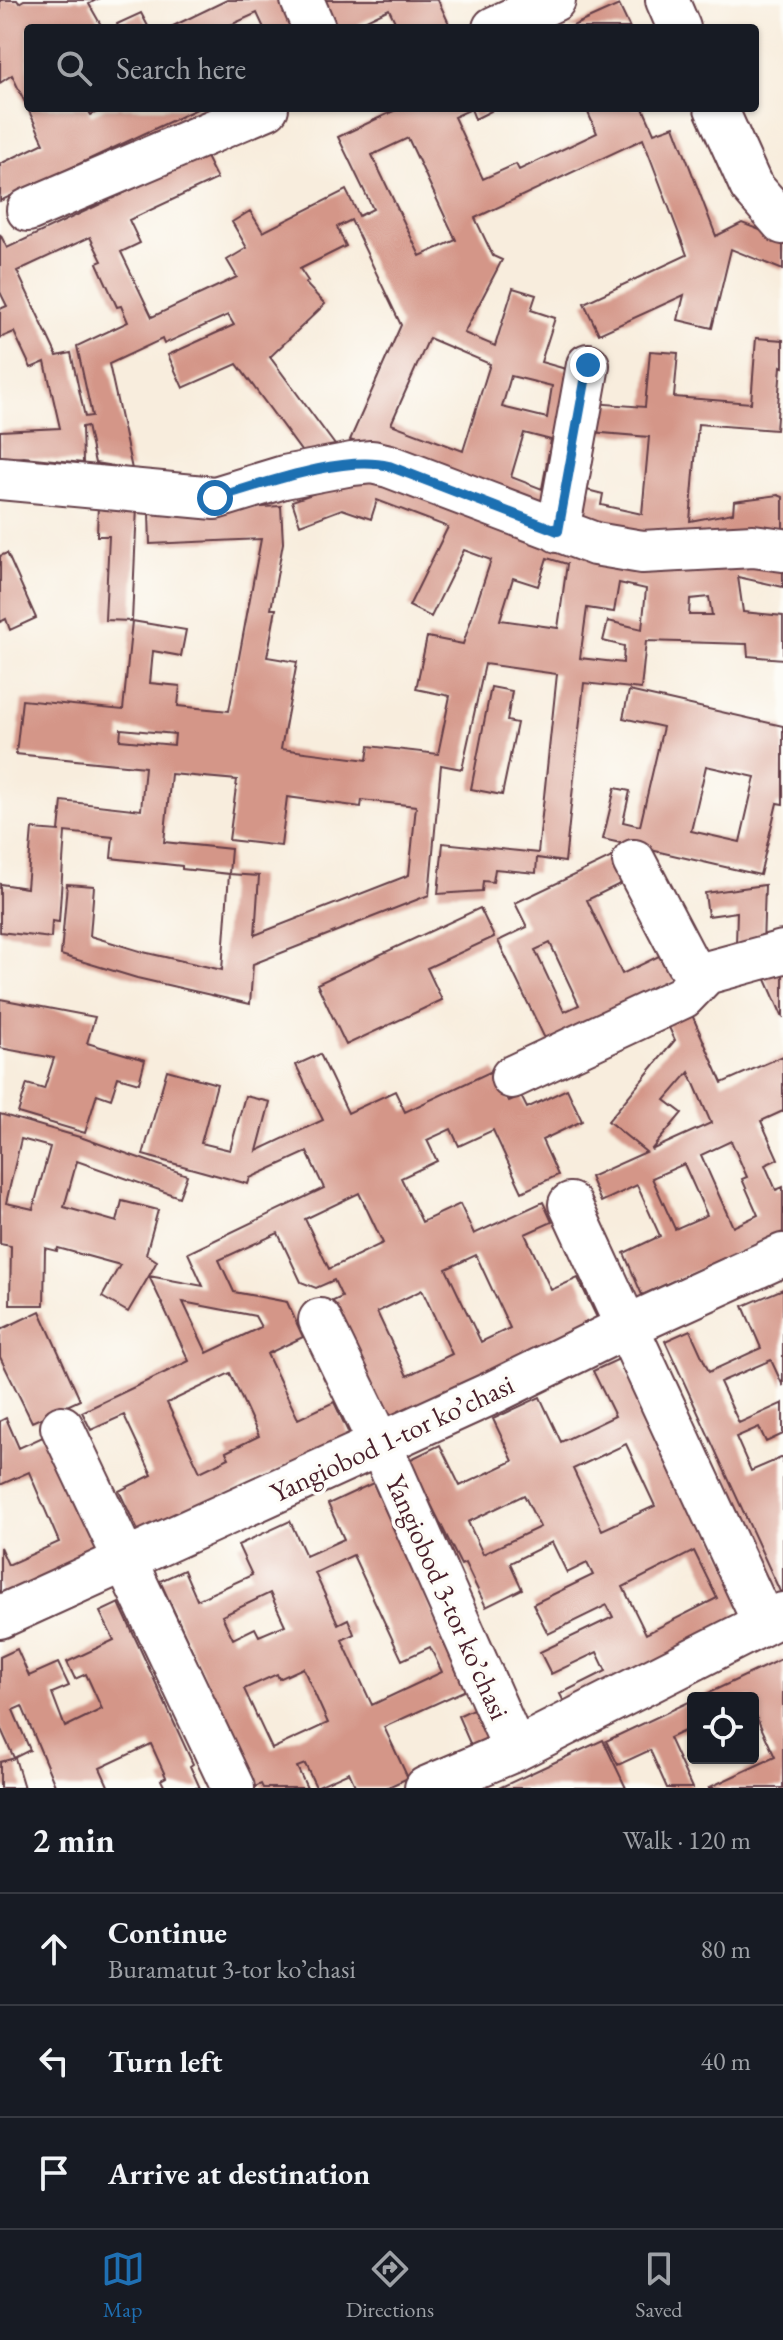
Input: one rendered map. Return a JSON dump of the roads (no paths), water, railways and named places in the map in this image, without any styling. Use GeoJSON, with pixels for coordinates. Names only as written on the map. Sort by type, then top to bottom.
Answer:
{"type":"FeatureCollection","features":[{"type":"Feature","properties":{"kind":"street"},"geometry":{"type":"LineString","coordinates":[[302,0],[312,24]]}},
{"type":"Feature","properties":{"kind":"street"},"geometry":{"type":"LineString","coordinates":[[503,24],[554,0]]}},
{"type":"Feature","properties":{"kind":"street"},"geometry":{"type":"LineString","coordinates":[[667,0],[677,24]]}},
{"type":"Feature","properties":{"kind":"street"},"geometry":{"type":"LineString","coordinates":[[28,210],[258,112]]}},
{"type":"Feature","properties":{"kind":"street"},"geometry":{"type":"LineString","coordinates":[[718,112],[751,186],[783,223]]}},
{"type":"Feature","properties":{"kind":"street"},"geometry":{"type":"LineString","coordinates":[[558,531],[588,365]]}},
{"type":"Feature","properties":{"kind":"street"},"geometry":{"type":"LineString","coordinates":[[0,478],[215,498],[284,477],[372,462],[595,544],[642,552],[753,546],[783,550]]}},
{"type":"Feature","properties":{"kind":"street"},"geometry":{"type":"LineString","coordinates":[[634,861],[687,962],[695,971],[706,973],[783,952]]}},
{"type":"Feature","properties":{"kind":"street"},"geometry":{"type":"LineString","coordinates":[[512,1077],[683,997],[706,973]]}},
{"type":"Feature","properties":{"kind":"street"},"geometry":{"type":"LineString","coordinates":[[426,1788],[515,1750],[774,1618],[570,1204]]}},
{"type":"Feature","properties":{"kind":"street","name":"Yangiobod 1-tor koʼchasi"},"geometry":{"type":"LineString","coordinates":[[0,1617],[494,1392],[783,1255]]}},
{"type":"Feature","properties":{"kind":"street","name":"Yangiobod 3-tor koʼchasi"},"geometry":{"type":"LineString","coordinates":[[320,1320],[380,1444],[515,1750]]}},
{"type":"Feature","properties":{"kind":"street"},"geometry":{"type":"LineString","coordinates":[[62,1427],[233,1788]]}}]}
